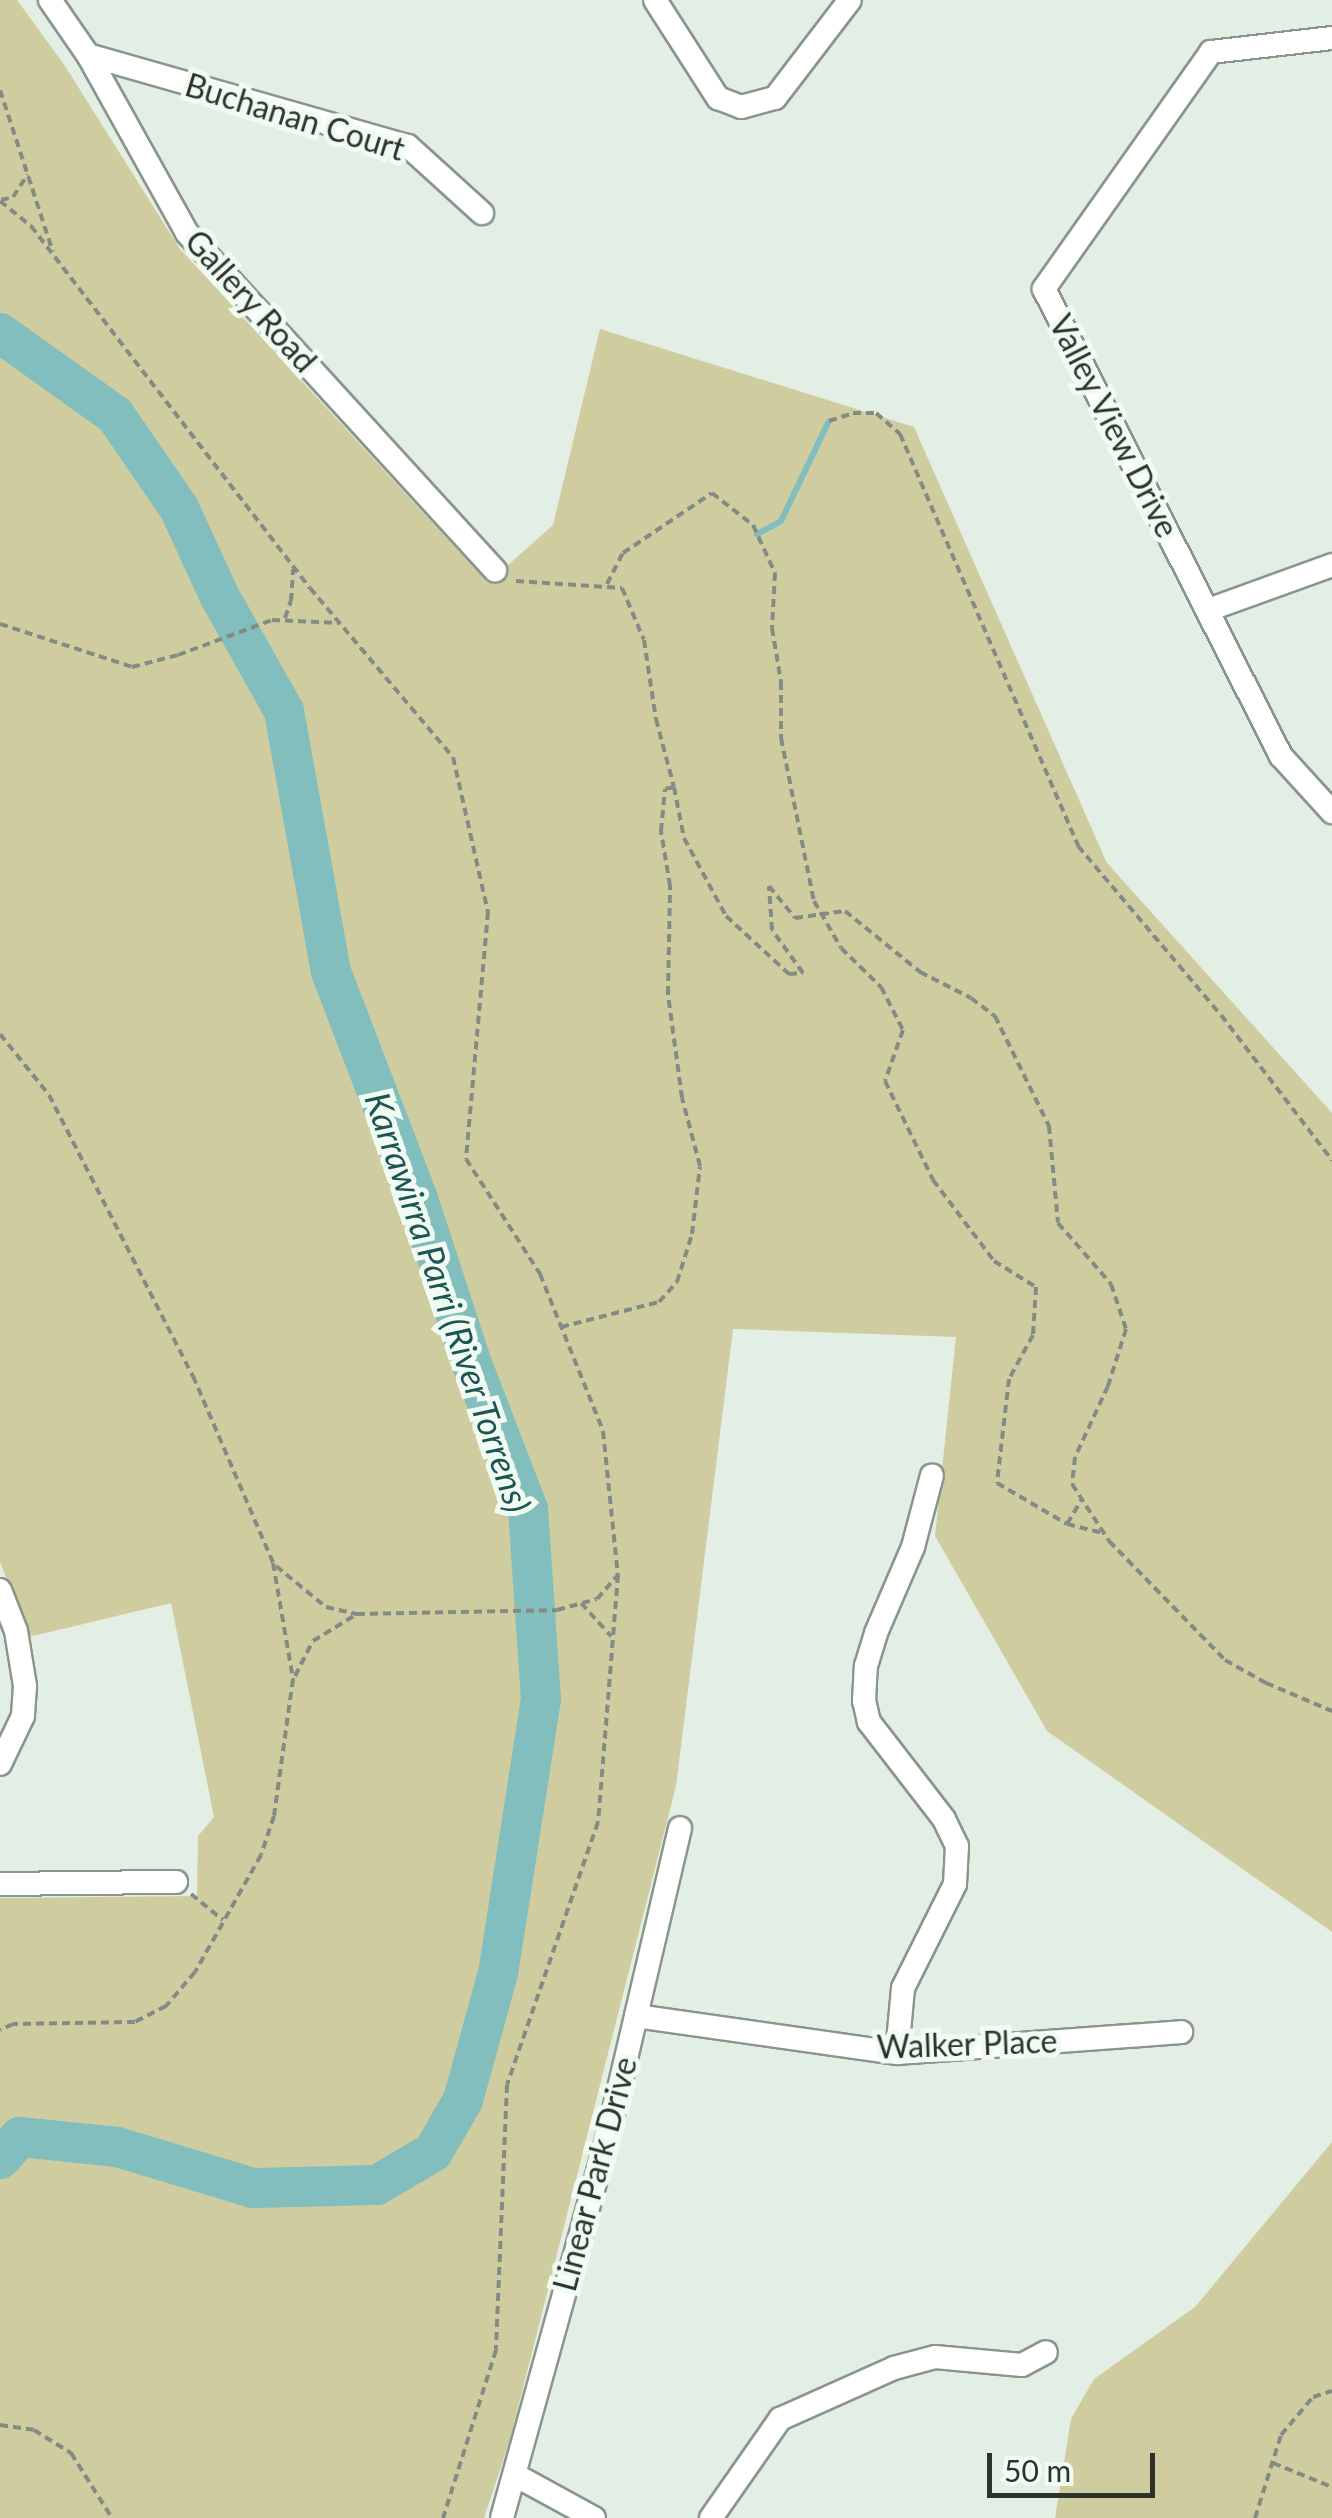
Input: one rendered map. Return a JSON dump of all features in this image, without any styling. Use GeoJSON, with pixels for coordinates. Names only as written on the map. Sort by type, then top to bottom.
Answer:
{"type":"FeatureCollection","features":[{"type":"Feature","properties":{"kind":"street","name":"Gallery Road"},"geometry":{"type":"LineString","coordinates":[[50,0],[88,55],[187,233],[495,570]]}},
{"type":"Feature","properties":{"kind":"street"},"geometry":{"type":"LineString","coordinates":[[655,0],[718,98],[741,106],[775,98],[850,0]]}},
{"type":"Feature","properties":{"kind":"street","name":"Valley View Drive"},"geometry":{"type":"LineString","coordinates":[[1332,38],[1210,52],[1044,289],[1282,756],[1332,812]]}},
{"type":"Feature","properties":{"kind":"street","name":"Buchanan Court"},"geometry":{"type":"LineString","coordinates":[[88,55],[408,146],[482,213]]}},
{"type":"Feature","properties":{"kind":"street"},"geometry":{"type":"LineString","coordinates":[[1208,610],[1332,565]]}},
{"type":"Feature","properties":{"kind":"street"},"geometry":{"type":"LineString","coordinates":[[897,2053],[903,1988],[954,1884],[957,1846],[944,1820],[869,1722],[864,1701],[866,1666],[876,1632],[913,1547],[932,1475]]}},
{"type":"Feature","properties":{"kind":"street"},"geometry":{"type":"LineString","coordinates":[[0,1590],[16,1632],[26,1686],[23,1716],[0,1764]]}},
{"type":"Feature","properties":{"kind":"street","name":"Linear Park Drive"},"geometry":{"type":"LineString","coordinates":[[502,2518],[636,2016],[680,1828]]}},
{"type":"Feature","properties":{"kind":"street"},"geometry":{"type":"LineString","coordinates":[[0,1884],[176,1882]]}},
{"type":"Feature","properties":{"kind":"street","name":"Walker Place"},"geometry":{"type":"LineString","coordinates":[[636,2016],[897,2053],[1181,2032]]}},
{"type":"Feature","properties":{"kind":"street"},"geometry":{"type":"LineString","coordinates":[[711,2518],[780,2419],[894,2368],[935,2357],[1022,2365],[1046,2352]]}},
{"type":"Feature","properties":{"kind":"street"},"geometry":{"type":"LineString","coordinates":[[516,2475],[594,2518]]}},
{"type":"Feature","properties":{"kind":"path"},"geometry":{"type":"LineString","coordinates":[[0,90],[54,256]]}},
{"type":"Feature","properties":{"kind":"path"},"geometry":{"type":"LineString","coordinates":[[0,200],[13,197],[28,174]]}},
{"type":"Feature","properties":{"kind":"path"},"geometry":{"type":"LineString","coordinates":[[0,200],[31,226],[293,566],[453,757],[488,912],[466,1159],[540,1274],[603,1431],[618,1575],[598,1822],[506,2085],[496,2350],[443,2518]]}},
{"type":"Feature","properties":{"kind":"path"},"geometry":{"type":"LineString","coordinates":[[830,421],[853,413],[876,414],[900,434],[1078,846],[1221,1015],[1332,1160]]}},
{"type":"Feature","properties":{"kind":"path"},"geometry":{"type":"LineString","coordinates":[[607,584],[623,552],[712,494],[754,525],[775,573],[772,628],[781,682],[782,738],[814,901],[842,948],[881,986],[903,1030],[885,1081],[933,1180],[994,1261],[1036,1288],[1033,1335],[1010,1379],[996,1483],[1067,1524],[1104,1532]]}},
{"type":"Feature","properties":{"kind":"path"},"geometry":{"type":"LineString","coordinates":[[284,618],[291,601],[293,566]]}},
{"type":"Feature","properties":{"kind":"path"},"geometry":{"type":"LineString","coordinates":[[495,570],[505,579],[540,584],[607,584],[622,588],[632,604],[684,838],[726,916],[789,974],[803,973],[772,930],[770,886],[795,918],[846,911],[920,972],[972,998],[995,1016],[1025,1070],[1049,1126],[1058,1223],[1111,1284],[1126,1329],[1108,1386],[1075,1457],[1072,1484],[1104,1532],[1225,1660],[1266,1684],[1332,1711]]}},
{"type":"Feature","properties":{"kind":"path"},"geometry":{"type":"LineString","coordinates":[[0,624],[132,667],[284,618],[340,623]]}},
{"type":"Feature","properties":{"kind":"path"},"geometry":{"type":"LineString","coordinates":[[561,1327],[660,1302],[678,1282],[692,1234],[700,1166],[682,1098],[668,994],[670,886],[661,831],[665,789],[674,788]]}},
{"type":"Feature","properties":{"kind":"path"},"geometry":{"type":"LineString","coordinates":[[0,1034],[49,1096],[73,1138],[193,1376],[273,1563],[293,1680],[274,1816],[261,1855],[195,1972],[166,2006],[135,2022],[12,2024],[0,2030]]}},
{"type":"Feature","properties":{"kind":"path"},"geometry":{"type":"LineString","coordinates":[[1067,1524],[1082,1499]]}},
{"type":"Feature","properties":{"kind":"path"},"geometry":{"type":"LineString","coordinates":[[273,1563],[292,1584],[326,1607],[357,1614],[556,1610],[596,1598],[618,1575]]}},
{"type":"Feature","properties":{"kind":"path"},"geometry":{"type":"LineString","coordinates":[[581,1603],[613,1638]]}},
{"type":"Feature","properties":{"kind":"path"},"geometry":{"type":"LineString","coordinates":[[293,1680],[313,1642],[357,1614]]}},
{"type":"Feature","properties":{"kind":"path"},"geometry":{"type":"LineString","coordinates":[[176,1882],[224,1920]]}},
{"type":"Feature","properties":{"kind":"path"},"geometry":{"type":"LineString","coordinates":[[1255,2518],[1281,2435],[1313,2397],[1332,2392]]}},
{"type":"Feature","properties":{"kind":"path"},"geometry":{"type":"LineString","coordinates":[[0,2425],[34,2430],[71,2453],[112,2518]]}},
{"type":"Feature","properties":{"kind":"path"},"geometry":{"type":"LineString","coordinates":[[1273,2463],[1332,2487]]}},
{"type":"Feature","properties":{"kind":"shaded area"},"geometry":{"type":"Polygon","coordinates":[[[0,0],[17,0],[65,66],[180,249],[488,583],[553,525],[600,329],[914,427],[1107,863],[1332,1113],[1332,1932],[1047,1731],[935,1536],[956,1337],[733,1329],[676,1786],[509,2443],[484,2518],[0,2518],[0,1898],[197,1896],[198,1836],[214,1817],[171,1603],[29,1637],[0,1562],[0,0]]]}},
{"type":"Feature","properties":{"kind":"shaded area"},"geometry":{"type":"Polygon","coordinates":[[[1332,2142],[1332,2518],[1055,2518],[1071,2419],[1094,2379],[1195,2307],[1332,2142]]]}},
{"type":"Feature","properties":{"kind":"waterway","name":"Karrawirra Parri (River Torrens)"},"geometry":{"type":"LineString","coordinates":[[0,333],[115,415],[179,508],[220,597],[284,711],[331,972],[418,1199],[472,1364],[528,1509],[541,1699],[498,1973],[463,2100],[433,2152],[377,2185],[253,2188],[117,2147],[20,2137],[0,2159]]}},
{"type":"Feature","properties":{"kind":"waterway"},"geometry":{"type":"LineString","coordinates":[[757,534],[781,521],[829,421]]}}]}
